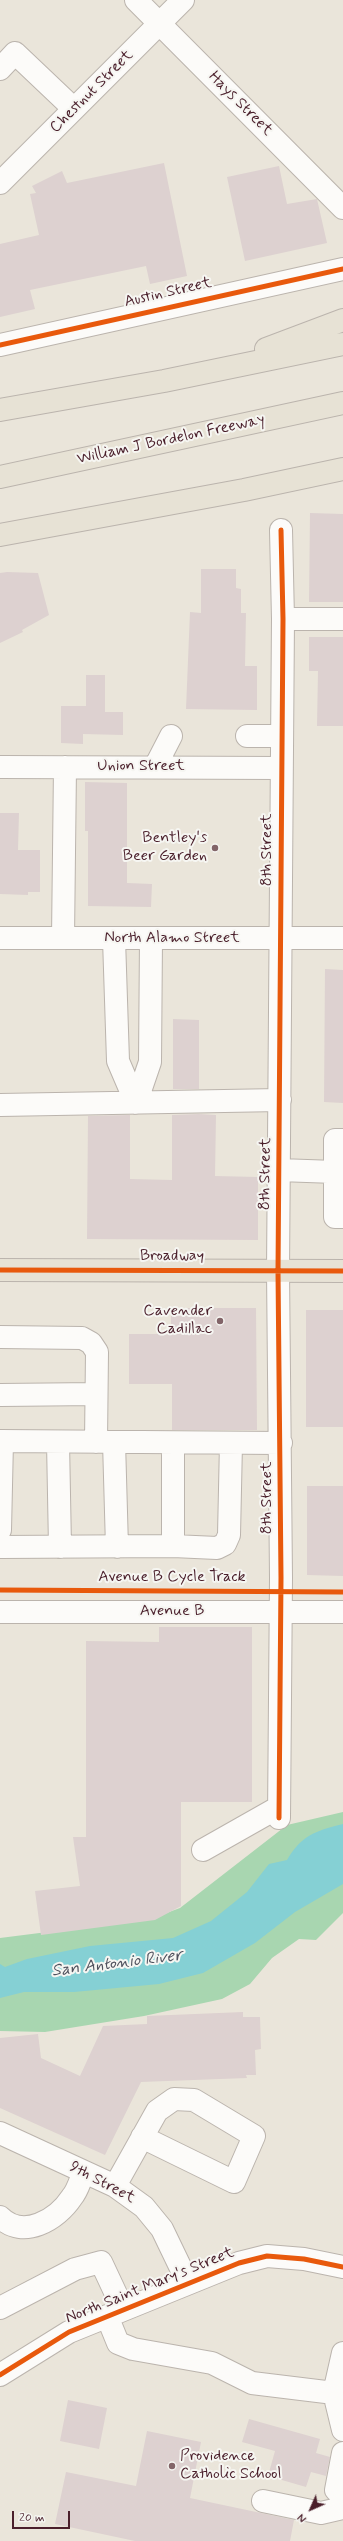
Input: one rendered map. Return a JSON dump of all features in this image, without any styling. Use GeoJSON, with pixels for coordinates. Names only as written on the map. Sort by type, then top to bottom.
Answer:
{"type":"FeatureCollection","features":[{"type":"Feature","properties":{"kind":"main road"},"geometry":{"type":"LineString","coordinates":[[205,371],[343,320]]}},
{"type":"Feature","properties":{"kind":"main road"},"geometry":{"type":"LineString","coordinates":[[0,410],[164,381],[205,371],[343,344]]}},
{"type":"Feature","properties":{"kind":"main road","name":"William J Bordelon Freeway"},"geometry":{"type":"LineString","coordinates":[[0,477],[343,403]]}},
{"type":"Feature","properties":{"kind":"main road"},"geometry":{"type":"LineString","coordinates":[[0,535],[244,490],[343,469]]}},
{"type":"Feature","properties":{"kind":"main road","name":"Broadway"},"geometry":{"type":"LineString","coordinates":[[0,1270],[343,1270]]}},
{"type":"Feature","properties":{"kind":"street","name":"Hays Street"},"geometry":{"type":"LineString","coordinates":[[136,0],[343,208]]}},
{"type":"Feature","properties":{"kind":"street","name":"Chestnut Street"},"geometry":{"type":"LineString","coordinates":[[0,183],[184,0]]}},
{"type":"Feature","properties":{"kind":"street"},"geometry":{"type":"LineString","coordinates":[[0,69],[15,53],[74,109]]}},
{"type":"Feature","properties":{"kind":"street","name":"Austin Street"},"geometry":{"type":"LineString","coordinates":[[0,345],[343,269]]}},
{"type":"Feature","properties":{"kind":"street","name":"8th Street"},"geometry":{"type":"LineString","coordinates":[[203,1850],[279,1812],[281,1444],[278,1270],[283,619],[281,530]]}},
{"type":"Feature","properties":{"kind":"street"},"geometry":{"type":"LineString","coordinates":[[283,619],[343,619]]}},
{"type":"Feature","properties":{"kind":"street"},"geometry":{"type":"LineString","coordinates":[[155,767],[171,736]]}},
{"type":"Feature","properties":{"kind":"street"},"geometry":{"type":"LineString","coordinates":[[248,736],[282,736]]}},
{"type":"Feature","properties":{"kind":"street","name":"Union Street"},"geometry":{"type":"LineString","coordinates":[[0,767],[282,768]]}},
{"type":"Feature","properties":{"kind":"street"},"geometry":{"type":"LineString","coordinates":[[63,938],[65,767]]}},
{"type":"Feature","properties":{"kind":"street","name":"North Alamo Street"},"geometry":{"type":"LineString","coordinates":[[0,938],[343,938]]}},
{"type":"Feature","properties":{"kind":"street"},"geometry":{"type":"LineString","coordinates":[[114,939],[118,1061],[136,1103]]}},
{"type":"Feature","properties":{"kind":"street"},"geometry":{"type":"LineString","coordinates":[[136,1103],[150,1062],[151,939]]}},
{"type":"Feature","properties":{"kind":"street"},"geometry":{"type":"LineString","coordinates":[[0,1105],[280,1100]]}},
{"type":"Feature","properties":{"kind":"street"},"geometry":{"type":"LineString","coordinates":[[343,1140],[335,1140],[334,1217],[343,1217]]}},
{"type":"Feature","properties":{"kind":"street"},"geometry":{"type":"LineString","coordinates":[[279,1170],[335,1172]]}},
{"type":"Feature","properties":{"kind":"street"},"geometry":{"type":"LineString","coordinates":[[0,1338],[82,1338],[86,1340],[97,1352],[96,1394],[105,1442],[117,1546]]}},
{"type":"Feature","properties":{"kind":"street"},"geometry":{"type":"LineString","coordinates":[[0,1395],[96,1394]]}},
{"type":"Feature","properties":{"kind":"street"},"geometry":{"type":"LineString","coordinates":[[0,1530],[1,1442],[281,1444]]}},
{"type":"Feature","properties":{"kind":"street"},"geometry":{"type":"LineString","coordinates":[[58,1442],[60,1547]]}},
{"type":"Feature","properties":{"kind":"street"},"geometry":{"type":"LineString","coordinates":[[0,1547],[173,1546],[217,1548],[226,1544],[229,1535],[231,1443]]}},
{"type":"Feature","properties":{"kind":"street"},"geometry":{"type":"LineString","coordinates":[[173,1444],[173,1546]]}},
{"type":"Feature","properties":{"kind":"street","name":"Avenue B"},"geometry":{"type":"LineString","coordinates":[[0,1612],[343,1612]]}},
{"type":"Feature","properties":{"kind":"street"},"geometry":{"type":"LineString","coordinates":[[115,2186],[156,2111],[174,2099],[194,2100],[254,2136],[234,2182],[142,2137]]}},
{"type":"Feature","properties":{"kind":"street","name":"9th Street"},"geometry":{"type":"LineString","coordinates":[[0,2134],[115,2186],[144,2207],[162,2229],[188,2284]]}},
{"type":"Feature","properties":{"kind":"street"},"geometry":{"type":"LineString","coordinates":[[0,2217],[8,2225],[23,2229],[39,2224],[61,2211],[73,2196],[84,2172]]}},
{"type":"Feature","properties":{"kind":"street","name":"North Saint Mary's Street"},"geometry":{"type":"LineString","coordinates":[[0,2374],[69,2332],[115,2312],[239,2263],[267,2256],[304,2259],[343,2267]]}},
{"type":"Feature","properties":{"kind":"street"},"geometry":{"type":"LineString","coordinates":[[0,2308],[75,2269],[101,2262],[115,2312],[118,2343],[133,2349],[212,2363],[252,2383],[334,2393]]}},
{"type":"Feature","properties":{"kind":"street"},"geometry":{"type":"LineString","coordinates":[[343,2353],[334,2393],[343,2430]]}},
{"type":"Feature","properties":{"kind":"street"},"geometry":{"type":"LineString","coordinates":[[343,2453],[336,2490],[343,2497]]}},
{"type":"Feature","properties":{"kind":"street"},"geometry":{"type":"LineString","coordinates":[[263,2501],[321,2513],[343,2508]]}},
{"type":"Feature","properties":{"kind":"green space"},"geometry":{"type":"Polygon","coordinates":[[[343,1812],[343,1913],[316,1940],[299,1939],[272,1958],[250,1984],[222,1999],[144,2016],[45,2032],[0,2031],[0,1938],[150,1919],[180,1908],[287,1825],[343,1812]]]}},
{"type":"Feature","properties":{"kind":"water","name":"San Antonio River"},"geometry":{"type":"Polygon","coordinates":[[[343,1824],[343,1884],[295,1912],[255,1943],[203,1973],[159,1984],[74,1992],[24,1992],[0,1998],[0,1964],[5,1967],[27,1959],[90,1946],[173,1938],[211,1921],[247,1892],[269,1864],[287,1860],[304,1839],[317,1832],[343,1824]]]}},
{"type":"Feature","properties":{"kind":"building"},"geometry":{"type":"Polygon","coordinates":[[[164,163],[187,276],[150,284],[146,266],[30,290],[35,309],[0,317],[0,244],[39,235],[30,194],[36,193],[32,186],[62,171],[67,183],[164,163]]]}},
{"type":"Feature","properties":{"kind":"building"},"geometry":{"type":"Polygon","coordinates":[[[279,166],[287,204],[317,199],[327,243],[245,261],[227,177],[279,166]]]}},
{"type":"Feature","properties":{"kind":"building"},"geometry":{"type":"Polygon","coordinates":[[[310,513],[343,514],[343,602],[309,602],[310,513]]]}},
{"type":"Feature","properties":{"kind":"building"},"geometry":{"type":"Polygon","coordinates":[[[201,569],[236,569],[236,588],[241,589],[241,613],[246,613],[245,666],[257,666],[257,710],[186,709],[190,612],[201,613],[201,569]]]}},
{"type":"Feature","properties":{"kind":"building"},"geometry":{"type":"Polygon","coordinates":[[[0,573],[38,573],[49,615],[22,630],[23,632],[0,643],[0,573]]]}},
{"type":"Feature","properties":{"kind":"building"},"geometry":{"type":"Polygon","coordinates":[[[309,637],[343,637],[343,726],[317,726],[318,671],[309,671],[309,637]]]}},
{"type":"Feature","properties":{"kind":"building"},"geometry":{"type":"Polygon","coordinates":[[[86,675],[105,675],[105,712],[123,712],[123,735],[83,734],[83,744],[61,743],[61,706],[86,706],[86,675]]]}},
{"type":"Feature","properties":{"kind":"building"},"geometry":{"type":"Polygon","coordinates":[[[85,782],[127,783],[127,883],[152,884],[151,907],[88,906],[88,831],[85,831],[85,782]]]}},
{"type":"Feature","properties":{"kind":"building"},"geometry":{"type":"Polygon","coordinates":[[[0,813],[19,813],[18,850],[40,850],[40,892],[28,892],[28,895],[0,894],[0,813]]]}},
{"type":"Feature","properties":{"kind":"building"},"geometry":{"type":"Polygon","coordinates":[[[325,969],[343,970],[343,1103],[324,1102],[325,969]]]}},
{"type":"Feature","properties":{"kind":"building"},"geometry":{"type":"Polygon","coordinates":[[[173,1019],[199,1020],[199,1089],[173,1089],[173,1019]]]}},
{"type":"Feature","properties":{"kind":"building"},"geometry":{"type":"Polygon","coordinates":[[[130,1115],[130,1179],[172,1180],[172,1115],[216,1115],[215,1176],[258,1177],[258,1240],[87,1239],[88,1116],[130,1115]]]}},
{"type":"Feature","properties":{"kind":"building"},"geometry":{"type":"Polygon","coordinates":[[[171,1308],[256,1308],[257,1430],[172,1430],[172,1384],[129,1384],[129,1334],[171,1334],[171,1308]]]}},
{"type":"Feature","properties":{"kind":"building"},"geometry":{"type":"Polygon","coordinates":[[[306,1310],[343,1310],[343,1427],[306,1427],[306,1310]]]}},
{"type":"Feature","properties":{"kind":"building"},"geometry":{"type":"Polygon","coordinates":[[[307,1486],[343,1486],[343,1576],[307,1575],[307,1486]]]}},
{"type":"Feature","properties":{"kind":"building"},"geometry":{"type":"Polygon","coordinates":[[[159,1627],[252,1627],[252,1802],[181,1802],[181,1906],[155,1920],[41,1935],[35,1891],[80,1886],[73,1837],[86,1837],[86,1641],[159,1642],[159,1627]]]}},
{"type":"Feature","properties":{"kind":"building"},"geometry":{"type":"Polygon","coordinates":[[[243,2012],[243,2017],[260,2017],[261,2049],[255,2050],[256,2075],[246,2075],[247,2078],[141,2082],[105,2155],[0,2108],[0,2038],[38,2034],[41,2058],[80,2076],[103,2026],[147,2024],[147,2016],[243,2012]]]}},
{"type":"Feature","properties":{"kind":"building"},"geometry":{"type":"Polygon","coordinates":[[[68,2400],[107,2408],[99,2449],[60,2441],[68,2400]]]}},
{"type":"Feature","properties":{"kind":"building"},"geometry":{"type":"Polygon","coordinates":[[[249,2419],[320,2439],[316,2453],[330,2457],[326,2476],[311,2472],[306,2487],[268,2476],[275,2451],[242,2442],[249,2419]]]}},
{"type":"Feature","properties":{"kind":"building"},"geometry":{"type":"Polygon","coordinates":[[[147,2431],[201,2442],[190,2498],[294,2520],[290,2541],[135,2541],[55,2524],[66,2472],[136,2486],[147,2431]]]}},
{"type":"Feature","properties":{"kind":"cycle path"},"geometry":{"type":"LineString","coordinates":[[0,345],[343,269]]}},
{"type":"Feature","properties":{"kind":"cycle path"},"geometry":{"type":"LineString","coordinates":[[279,1818],[281,1578],[278,1271],[283,619],[281,530]]}},
{"type":"Feature","properties":{"kind":"cycle path"},"geometry":{"type":"LineString","coordinates":[[0,1270],[343,1271]]}},
{"type":"Feature","properties":{"kind":"cycle path","name":"Avenue B Cycle Track"},"geometry":{"type":"LineString","coordinates":[[0,1590],[343,1592]]}},
{"type":"Feature","properties":{"kind":"cycle path"},"geometry":{"type":"LineString","coordinates":[[0,2375],[69,2332],[239,2263],[267,2256],[304,2259],[343,2267]]}},
{"type":"Feature","properties":{"kind":"place","name":"Bentley's Beer Garden"},"geometry":{"type":"Point","coordinates":[215,848]}},
{"type":"Feature","properties":{"kind":"place","name":"Cavender Cadillac"},"geometry":{"type":"Point","coordinates":[220,1321]}},
{"type":"Feature","properties":{"kind":"place","name":"Providence Catholic School"},"geometry":{"type":"Point","coordinates":[172,2466]}}]}
